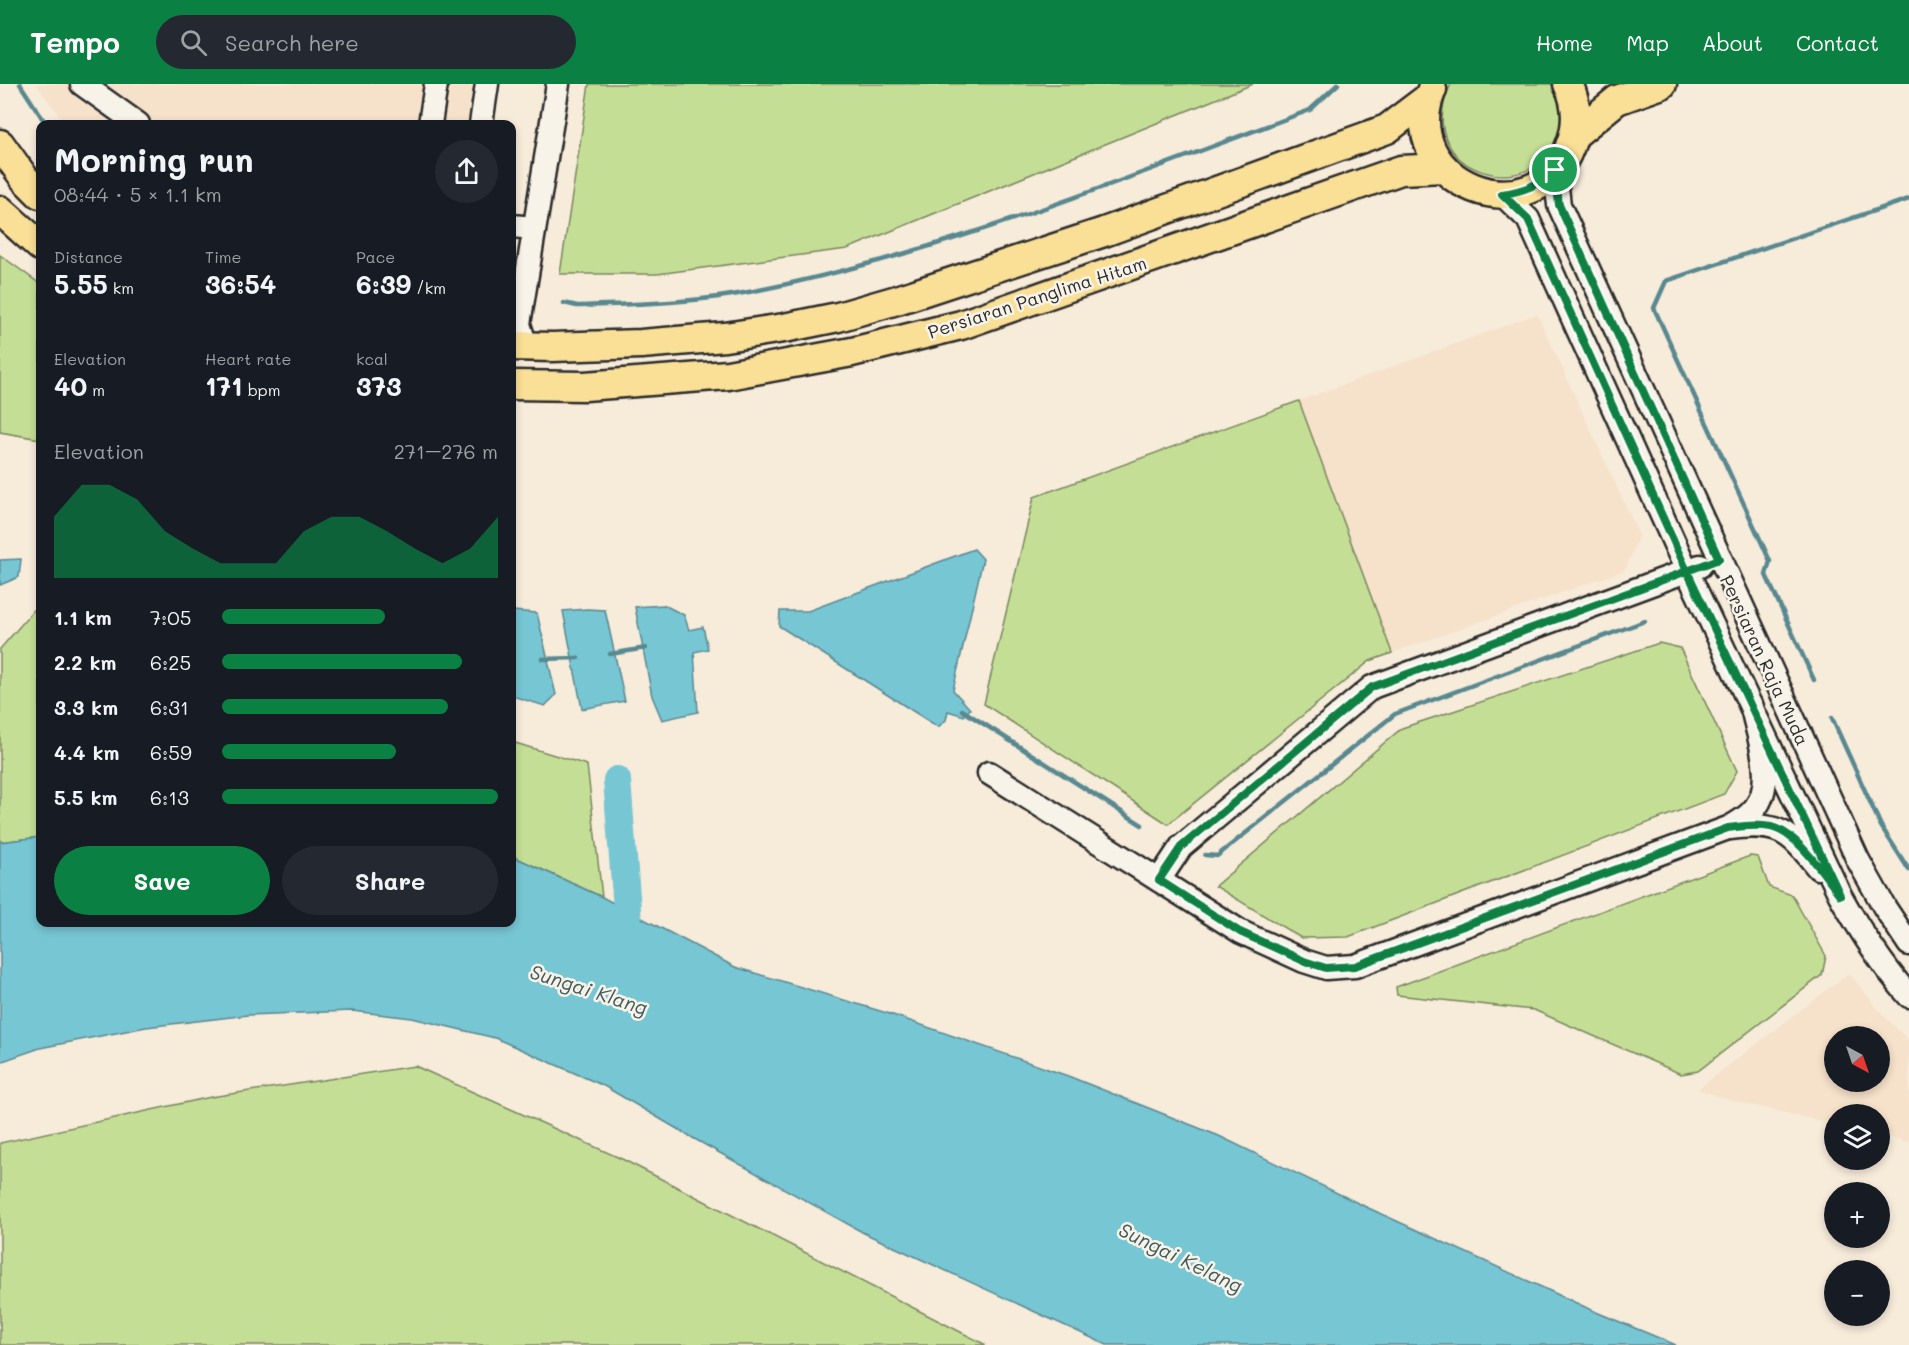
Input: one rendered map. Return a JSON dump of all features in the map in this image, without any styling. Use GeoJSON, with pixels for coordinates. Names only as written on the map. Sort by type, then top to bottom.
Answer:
{"type":"FeatureCollection","features":[{"type":"Feature","properties":{"kind":"main road"},"geometry":{"type":"LineString","coordinates":[[1431,91],[1426,123],[1431,147],[1444,168],[1460,182],[1480,191],[1502,194],[1531,188],[1544,180],[1567,154],[1574,135],[1576,119],[1574,102],[1568,84]]}},
{"type":"Feature","properties":{"kind":"main road"},"geometry":{"type":"LineString","coordinates":[[1574,135],[1617,100],[1662,84]]}},
{"type":"Feature","properties":{"kind":"main road"},"geometry":{"type":"LineString","coordinates":[[519,346],[641,344],[724,337],[784,328],[848,314],[907,297],[1104,232],[1387,129],[1431,91]]}},
{"type":"Feature","properties":{"kind":"main road"},"geometry":{"type":"LineString","coordinates":[[0,144],[25,179],[36,190]]}},
{"type":"Feature","properties":{"kind":"main road","name":"Persiaran Panglima Hitam"},"geometry":{"type":"LineString","coordinates":[[516,385],[596,385],[728,375],[852,352],[961,325],[1401,170],[1444,168]]}},
{"type":"Feature","properties":{"kind":"main road"},"geometry":{"type":"LineString","coordinates":[[0,210],[36,242]]}},
{"type":"Feature","properties":{"kind":"street"},"geometry":{"type":"LineString","coordinates":[[82,84],[132,120]]}},
{"type":"Feature","properties":{"kind":"street"},"geometry":{"type":"LineString","coordinates":[[431,120],[436,84]]}},
{"type":"Feature","properties":{"kind":"street"},"geometry":{"type":"LineString","coordinates":[[482,120],[487,84]]}},
{"type":"Feature","properties":{"kind":"street"},"geometry":{"type":"LineString","coordinates":[[519,346],[519,324],[558,84]]}},
{"type":"Feature","properties":{"kind":"street","name":"Persiaran Raja Muda"},"geometry":{"type":"LineString","coordinates":[[1555,170],[1559,205],[1719,559],[1858,860],[1885,908],[1909,944]]}},
{"type":"Feature","properties":{"kind":"street","name":"Persiaran Raja Muda"},"geometry":{"type":"LineString","coordinates":[[1502,194],[1528,219],[1687,571],[1840,895],[1891,976],[1909,996]]}},
{"type":"Feature","properties":{"kind":"street"},"geometry":{"type":"LineString","coordinates":[[516,226],[534,228]]}},
{"type":"Feature","properties":{"kind":"street"},"geometry":{"type":"LineString","coordinates":[[1159,880],[1181,847],[1372,687],[1719,559]]}},
{"type":"Feature","properties":{"kind":"street"},"geometry":{"type":"LineString","coordinates":[[989,773],[1240,932],[1304,961],[1326,968],[1355,966],[1728,828],[1744,819],[1756,808],[1764,791],[1766,771],[1752,708]]}},
{"type":"Feature","properties":{"kind":"street"},"geometry":{"type":"LineString","coordinates":[[1728,828],[1771,827],[1788,834],[1840,895]]}},
{"type":"Feature","properties":{"kind":"shaded area"},"geometry":{"type":"Polygon","coordinates":[[[36,84],[472,84],[467,120],[63,120],[36,84]]]}},
{"type":"Feature","properties":{"kind":"shaded area"},"geometry":{"type":"Polygon","coordinates":[[[1537,314],[1639,535],[1625,570],[1392,653],[1299,401],[1537,314]]]}},
{"type":"Feature","properties":{"kind":"shaded area"},"geometry":{"type":"Polygon","coordinates":[[[1849,973],[1882,1014],[1909,1041],[1909,1142],[1890,1137],[1890,1104],[1824,1104],[1824,1122],[1733,1101],[1698,1089],[1849,973]]]}},
{"type":"Feature","properties":{"kind":"green space"},"geometry":{"type":"Polygon","coordinates":[[[589,84],[1253,84],[847,249],[657,274],[560,274],[589,84]]]}},
{"type":"Feature","properties":{"kind":"green space"},"geometry":{"type":"Polygon","coordinates":[[[1451,84],[1552,84],[1561,105],[1561,117],[1560,128],[1549,154],[1530,169],[1506,175],[1483,172],[1462,160],[1447,141],[1442,116],[1451,84]]]}},
{"type":"Feature","properties":{"kind":"green space"},"geometry":{"type":"Polygon","coordinates":[[[0,255],[36,281],[36,438],[0,432],[0,255]]]}},
{"type":"Feature","properties":{"kind":"green space"},"geometry":{"type":"Polygon","coordinates":[[[1299,401],[1392,653],[1370,661],[1168,824],[984,704],[1034,497],[1299,401]]]}},
{"type":"Feature","properties":{"kind":"green space"},"geometry":{"type":"Polygon","coordinates":[[[36,608],[36,838],[0,842],[0,649],[36,608]]]}},
{"type":"Feature","properties":{"kind":"green space"},"geometry":{"type":"Polygon","coordinates":[[[1659,643],[1680,648],[1737,771],[1724,794],[1348,937],[1301,938],[1215,886],[1402,728],[1659,643]]]}},
{"type":"Feature","properties":{"kind":"green space"},"geometry":{"type":"Polygon","coordinates":[[[516,743],[587,765],[602,897],[516,858],[516,743]]]}},
{"type":"Feature","properties":{"kind":"green space"},"geometry":{"type":"Polygon","coordinates":[[[1750,856],[1758,857],[1769,887],[1792,895],[1826,956],[1822,975],[1698,1071],[1681,1074],[1534,1010],[1397,995],[1396,987],[1750,856]]]}},
{"type":"Feature","properties":{"kind":"green space"},"geometry":{"type":"Polygon","coordinates":[[[415,1066],[624,1160],[986,1345],[0,1345],[0,1143],[211,1097],[415,1066]]]}},
{"type":"Feature","properties":{"kind":"water"},"geometry":{"type":"Polygon","coordinates":[[[974,549],[983,559],[953,690],[970,709],[964,716],[948,711],[946,720],[938,727],[779,626],[780,611],[808,611],[974,549]]]}},
{"type":"Feature","properties":{"kind":"water"},"geometry":{"type":"Polygon","coordinates":[[[21,559],[19,577],[0,585],[0,560],[21,559]]]}},
{"type":"Feature","properties":{"kind":"water"},"geometry":{"type":"Polygon","coordinates":[[[664,605],[684,615],[689,630],[703,627],[708,649],[694,652],[698,712],[662,720],[652,696],[635,607],[664,605]]]}},
{"type":"Feature","properties":{"kind":"water"},"geometry":{"type":"Polygon","coordinates":[[[605,610],[625,701],[582,709],[563,611],[605,610]]]}},
{"type":"Feature","properties":{"kind":"water"},"geometry":{"type":"Polygon","coordinates":[[[516,611],[537,613],[556,695],[545,706],[516,697],[516,611]]]}},
{"type":"Feature","properties":{"kind":"water"},"geometry":{"type":"Polygon","coordinates":[[[36,838],[36,927],[516,927],[516,858],[602,897],[735,967],[890,1014],[1068,1076],[1219,1136],[1364,1206],[1596,1312],[1676,1345],[1107,1345],[864,1233],[604,1086],[495,1038],[412,1018],[352,1011],[248,1015],[146,1027],[40,1048],[0,1062],[0,842],[36,838]]]}},
{"type":"Feature","properties":{"kind":"waterway"},"geometry":{"type":"LineString","coordinates":[[20,84],[43,120]]}},
{"type":"Feature","properties":{"kind":"waterway"},"geometry":{"type":"LineString","coordinates":[[564,303],[577,306],[666,302],[732,295],[825,275],[896,256],[966,235],[1104,187],[1310,110],[1338,84]]}},
{"type":"Feature","properties":{"kind":"waterway"},"geometry":{"type":"LineString","coordinates":[[1814,680],[1766,575],[1770,561],[1654,308],[1666,281],[1909,199]]}},
{"type":"Feature","properties":{"kind":"waterway"},"geometry":{"type":"LineString","coordinates":[[1205,855],[1217,856],[1395,714],[1645,621]]}},
{"type":"Feature","properties":{"kind":"waterway"},"geometry":{"type":"LineString","coordinates":[[610,654],[646,648]]}},
{"type":"Feature","properties":{"kind":"waterway"},"geometry":{"type":"LineString","coordinates":[[542,659],[578,658]]}},
{"type":"Feature","properties":{"kind":"waterway"},"geometry":{"type":"LineString","coordinates":[[962,710],[1142,825]]}},
{"type":"Feature","properties":{"kind":"waterway"},"geometry":{"type":"LineString","coordinates":[[1832,718],[1881,826],[1909,870]]}},
{"type":"Feature","properties":{"kind":"waterway"},"geometry":{"type":"LineString","coordinates":[[617,780],[630,948]]}},
{"type":"Feature","properties":{"kind":"route"},"geometry":{"type":"LineString","coordinates":[[1555,170],[1531,188],[1502,194],[1528,219],[1687,571],[1840,895],[1788,834],[1771,827],[1728,828],[1355,966],[1326,968],[1304,961],[1240,932],[1159,880],[1181,847],[1372,687],[1687,571],[1719,559],[1559,205],[1555,170]]}},
{"type":"Feature","properties":{"kind":"water label","name":"Sungai Klang"},"geometry":{"type":"Point","coordinates":[589,989]}},
{"type":"Feature","properties":{"kind":"water label","name":"Sungai Kelang"},"geometry":{"type":"Point","coordinates":[1181,1257]}}]}
